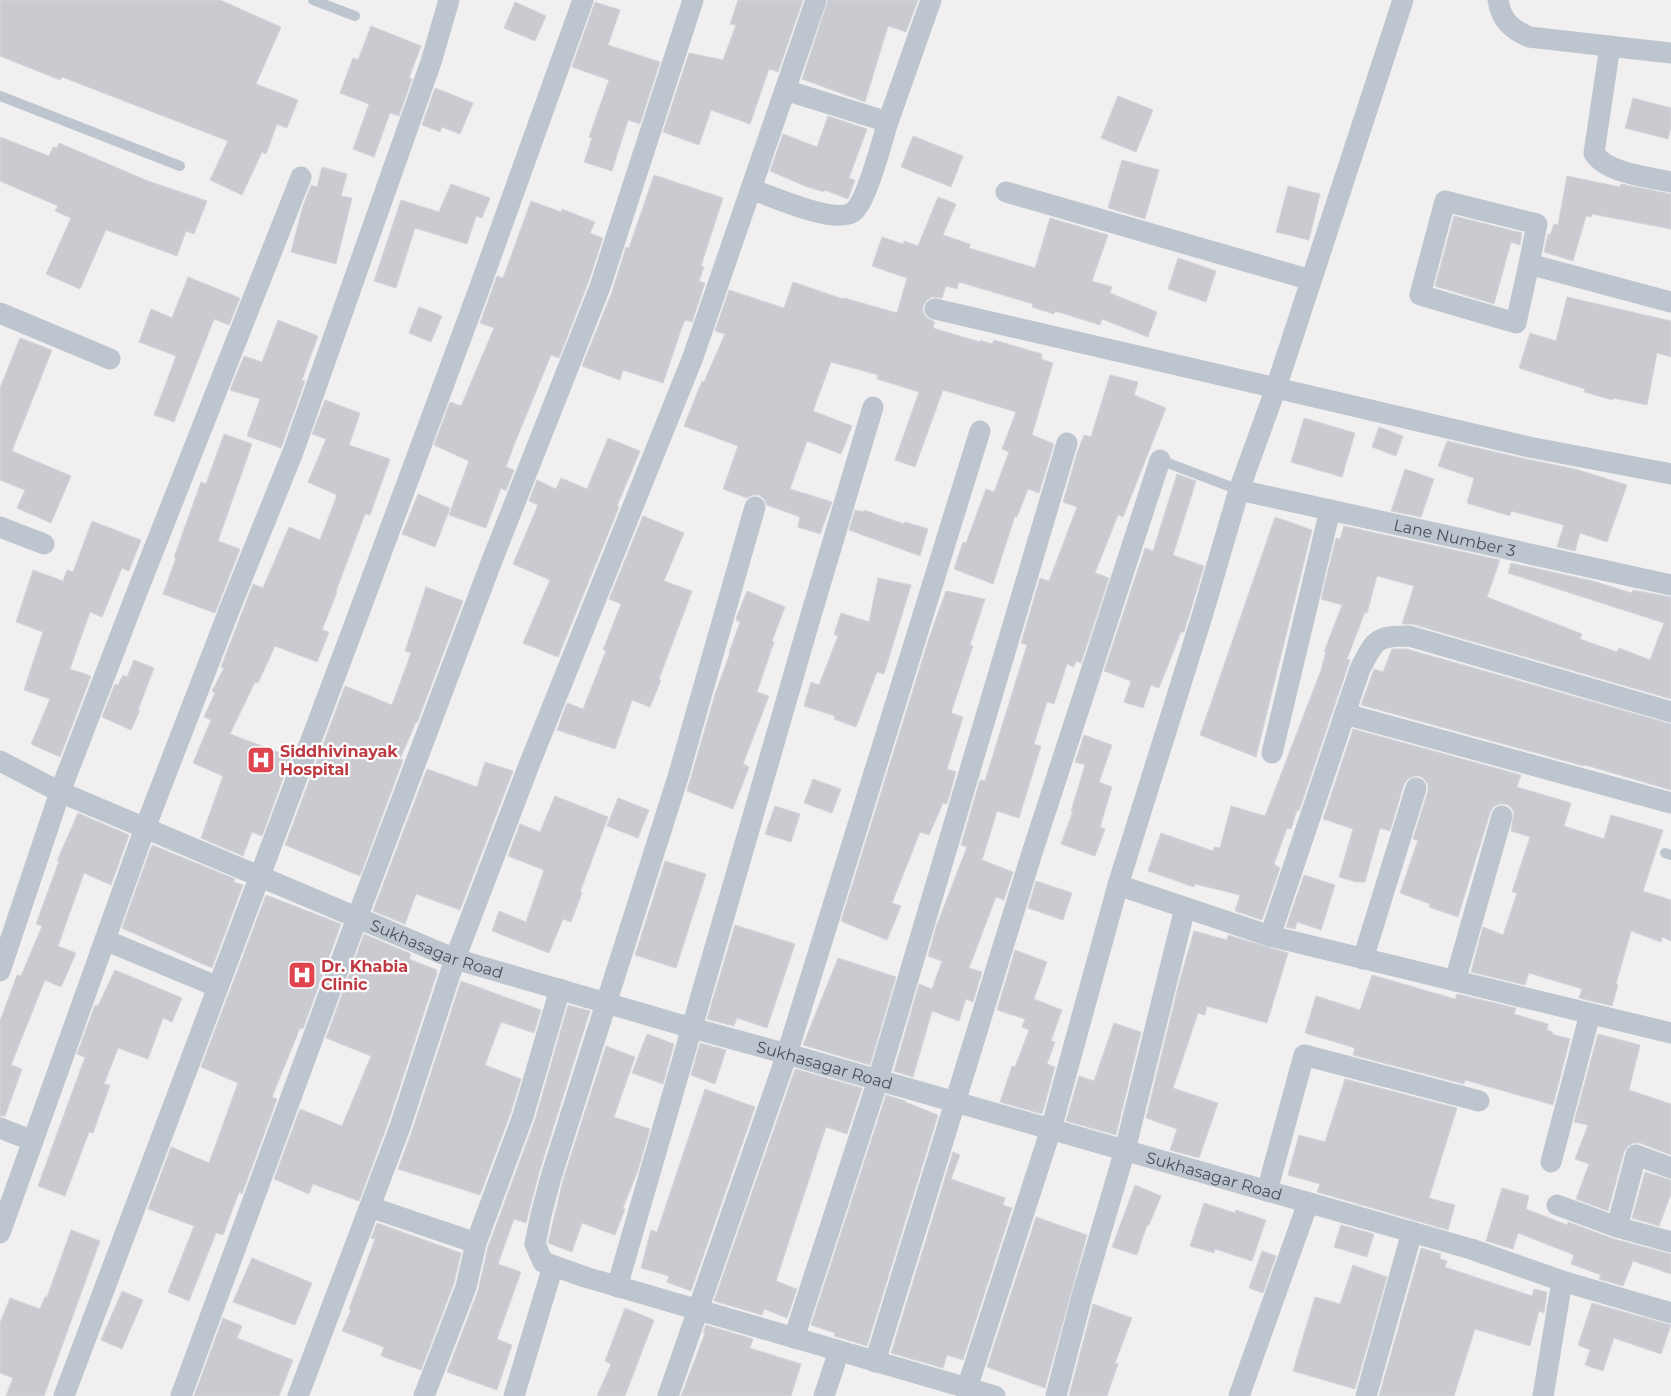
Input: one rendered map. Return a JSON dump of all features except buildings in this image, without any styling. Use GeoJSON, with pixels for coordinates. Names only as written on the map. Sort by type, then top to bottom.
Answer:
{"type":"FeatureCollection","features":[{"type":"Feature","properties":{"kind":"street"},"geometry":{"type":"LineString","coordinates":[[0,1233],[145,828],[293,452],[431,62],[449,0]]}},
{"type":"Feature","properties":{"kind":"street"},"geometry":{"type":"LineString","coordinates":[[64,1396],[474,301],[583,0]]}},
{"type":"Feature","properties":{"kind":"street"},"geometry":{"type":"LineString","coordinates":[[181,1396],[357,918],[491,563],[600,287],[693,0]]}},
{"type":"Feature","properties":{"kind":"street"},"geometry":{"type":"LineString","coordinates":[[298,1396],[400,1128],[456,960],[532,755],[693,357],[816,0]]}},
{"type":"Feature","properties":{"kind":"street"},"geometry":{"type":"LineString","coordinates":[[751,189],[820,213],[841,216],[854,212],[864,194],[931,0]]}},
{"type":"Feature","properties":{"kind":"street"},"geometry":{"type":"LineString","coordinates":[[967,1388],[1051,1129],[1118,885],[1239,490],[1276,388],[1403,0]]}},
{"type":"Feature","properties":{"kind":"street"},"geometry":{"type":"LineString","coordinates":[[1498,0],[1503,16],[1514,30],[1529,37],[1671,53]]}},
{"type":"Feature","properties":{"kind":"street"},"geometry":{"type":"LineString","coordinates":[[1610,46],[1594,152],[1598,160],[1621,171],[1671,182]]}},
{"type":"Feature","properties":{"kind":"street"},"geometry":{"type":"LineString","coordinates":[[785,90],[888,122]]}},
{"type":"Feature","properties":{"kind":"street"},"geometry":{"type":"LineString","coordinates":[[0,971],[60,792],[301,177]]}},
{"type":"Feature","properties":{"kind":"street"},"geometry":{"type":"LineString","coordinates":[[1006,192],[1311,280]]}},
{"type":"Feature","properties":{"kind":"street"},"geometry":{"type":"LineString","coordinates":[[1445,201],[1537,224],[1529,264],[1516,323],[1420,295],[1445,201]]}},
{"type":"Feature","properties":{"kind":"street"},"geometry":{"type":"LineString","coordinates":[[1529,264],[1671,302]]}},
{"type":"Feature","properties":{"kind":"street"},"geometry":{"type":"LineString","coordinates":[[935,309],[1529,447],[1671,474]]}},
{"type":"Feature","properties":{"kind":"street"},"geometry":{"type":"LineString","coordinates":[[0,313],[110,359]]}},
{"type":"Feature","properties":{"kind":"street"},"geometry":{"type":"LineString","coordinates":[[617,1286],[873,406]]}},
{"type":"Feature","properties":{"kind":"street"},"geometry":{"type":"LineString","coordinates":[[668,1396],[786,1054],[980,431]]}},
{"type":"Feature","properties":{"kind":"street"},"geometry":{"type":"LineString","coordinates":[[794,1338],[878,1080],[1066,443]]}},
{"type":"Feature","properties":{"kind":"street"},"geometry":{"type":"LineString","coordinates":[[876,1362],[1034,847],[1160,460]]}},
{"type":"Feature","properties":{"kind":"street","name":"Lane Number 3"},"geometry":{"type":"LineString","coordinates":[[1239,490],[1671,585]]}},
{"type":"Feature","properties":{"kind":"street"},"geometry":{"type":"LineString","coordinates":[[755,507],[678,777],[540,1215],[535,1244],[543,1262],[553,1266],[995,1396]]}},
{"type":"Feature","properties":{"kind":"street"},"geometry":{"type":"LineString","coordinates":[[1272,753],[1330,510]]}},
{"type":"Feature","properties":{"kind":"street"},"geometry":{"type":"LineString","coordinates":[[0,527],[44,544]]}},
{"type":"Feature","properties":{"kind":"street"},"geometry":{"type":"LineString","coordinates":[[1270,936],[1360,669],[1373,644],[1389,636],[1409,636],[1671,712]]}},
{"type":"Feature","properties":{"kind":"street"},"geometry":{"type":"LineString","coordinates":[[1345,714],[1671,803]]}},
{"type":"Feature","properties":{"kind":"street","name":"Sukhasagar Road"},"geometry":{"type":"LineString","coordinates":[[0,761],[60,792],[456,960],[1471,1248],[1562,1281],[1671,1313]]}},
{"type":"Feature","properties":{"kind":"street"},"geometry":{"type":"LineString","coordinates":[[1363,959],[1416,788]]}},
{"type":"Feature","properties":{"kind":"street"},"geometry":{"type":"LineString","coordinates":[[1456,981],[1502,816]]}},
{"type":"Feature","properties":{"kind":"street"},"geometry":{"type":"LineString","coordinates":[[1118,885],[1270,936],[1671,1034]]}},
{"type":"Feature","properties":{"kind":"street"},"geometry":{"type":"LineString","coordinates":[[1056,1396],[1082,1296],[1125,1150],[1185,908]]}},
{"type":"Feature","properties":{"kind":"street"},"geometry":{"type":"LineString","coordinates":[[105,940],[218,987]]}},
{"type":"Feature","properties":{"kind":"street"},"geometry":{"type":"LineString","coordinates":[[424,1396],[466,1287],[476,1243],[523,1116],[560,989]]}},
{"type":"Feature","properties":{"kind":"street"},"geometry":{"type":"LineString","coordinates":[[1551,1162],[1590,1014]]}},
{"type":"Feature","properties":{"kind":"street"},"geometry":{"type":"LineString","coordinates":[[1267,1190],[1304,1055],[1479,1101]]}},
{"type":"Feature","properties":{"kind":"street"},"geometry":{"type":"LineString","coordinates":[[0,1128],[33,1141]]}},
{"type":"Feature","properties":{"kind":"street"},"geometry":{"type":"LineString","coordinates":[[1617,1227],[1636,1155],[1671,1168]]}},
{"type":"Feature","properties":{"kind":"street"},"geometry":{"type":"LineString","coordinates":[[1239,1396],[1308,1202]]}},
{"type":"Feature","properties":{"kind":"street"},"geometry":{"type":"LineString","coordinates":[[1557,1205],[1617,1227],[1671,1242]]}},
{"type":"Feature","properties":{"kind":"street"},"geometry":{"type":"LineString","coordinates":[[370,1207],[476,1243]]}},
{"type":"Feature","properties":{"kind":"street"},"geometry":{"type":"LineString","coordinates":[[1366,1396],[1412,1232]]}},
{"type":"Feature","properties":{"kind":"street"},"geometry":{"type":"LineString","coordinates":[[514,1396],[553,1266]]}},
{"type":"Feature","properties":{"kind":"street"},"geometry":{"type":"LineString","coordinates":[[1543,1396],[1562,1281]]}},
{"type":"Feature","properties":{"kind":"street"},"geometry":{"type":"LineString","coordinates":[[824,1396],[839,1351]]}},
{"type":"Feature","properties":{"kind":"lane"},"geometry":{"type":"LineString","coordinates":[[313,0],[354,16]]}},
{"type":"Feature","properties":{"kind":"lane"},"geometry":{"type":"LineString","coordinates":[[0,96],[180,166]]}},
{"type":"Feature","properties":{"kind":"lane"},"geometry":{"type":"LineString","coordinates":[[1160,460],[1239,490]]}},
{"type":"Feature","properties":{"kind":"place","name":"Siddhivinayak Hospital"},"geometry":{"type":"Point","coordinates":[261,760]}},
{"type":"Feature","properties":{"kind":"place","name":"Dr. Khabia Clinic"},"geometry":{"type":"Point","coordinates":[302,975]}}]}
